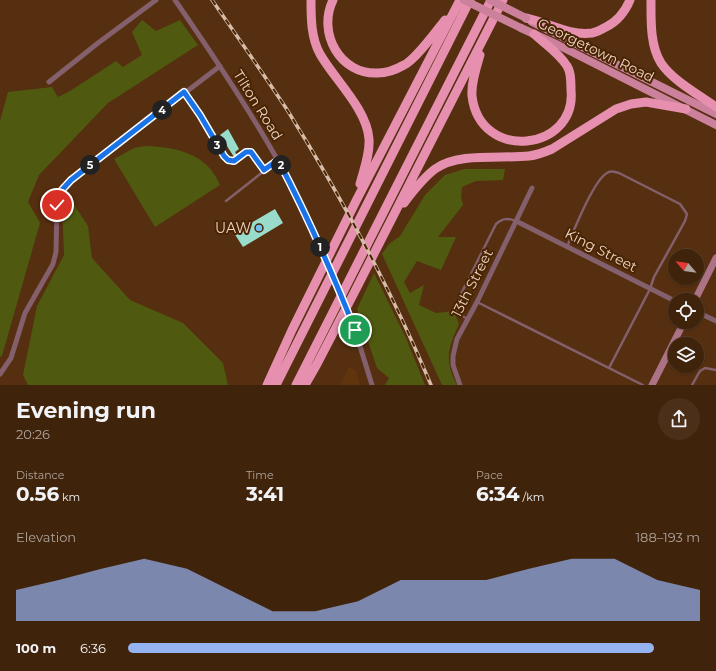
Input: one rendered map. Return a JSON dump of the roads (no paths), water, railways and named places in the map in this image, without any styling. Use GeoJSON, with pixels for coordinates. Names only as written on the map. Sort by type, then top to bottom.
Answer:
{"type":"FeatureCollection","features":[{"type":"Feature","properties":{"kind":"highway"},"geometry":{"type":"LineString","coordinates":[[311,0],[311,20],[314,40],[320,54],[355,104],[364,120],[369,138],[369,153],[356,201]]}},
{"type":"Feature","properties":{"kind":"highway"},"geometry":{"type":"LineString","coordinates":[[332,0],[327,22],[329,40],[338,54],[350,65],[364,72],[379,74],[391,71],[406,64],[422,48],[460,2]]}},
{"type":"Feature","properties":{"kind":"highway"},"geometry":{"type":"LineString","coordinates":[[276,385],[470,0]]}},
{"type":"Feature","properties":{"kind":"highway"},"geometry":{"type":"LineString","coordinates":[[296,385],[490,0]]}},
{"type":"Feature","properties":{"kind":"highway"},"geometry":{"type":"LineString","coordinates":[[305,385],[318,364],[503,0]]}},
{"type":"Feature","properties":{"kind":"highway"},"geometry":{"type":"LineString","coordinates":[[526,18],[576,33],[593,33],[613,23],[626,9],[630,0]]}},
{"type":"Feature","properties":{"kind":"highway"},"geometry":{"type":"LineString","coordinates":[[651,0],[653,40],[661,63],[678,81],[716,107]]}},
{"type":"Feature","properties":{"kind":"highway"},"geometry":{"type":"LineString","coordinates":[[267,385],[292,330],[356,201],[460,2]]}},
{"type":"Feature","properties":{"kind":"highway"},"geometry":{"type":"LineString","coordinates":[[486,34],[474,78],[472,95],[476,112],[484,126],[495,134],[510,141],[523,142],[538,140],[551,133],[562,123],[572,98],[570,76],[567,66],[553,50],[534,34]]}},
{"type":"Feature","properties":{"kind":"highway"},"geometry":{"type":"LineString","coordinates":[[386,229],[400,207],[418,185],[436,168],[450,162],[468,159],[530,156],[552,150],[616,109],[631,104],[646,102],[686,109]]}},
{"type":"Feature","properties":{"kind":"main road","name":"Georgetown Road"},"geometry":{"type":"LineString","coordinates":[[490,0],[716,114]]}},
{"type":"Feature","properties":{"kind":"main road","name":"Georgetown Road"},"geometry":{"type":"LineString","coordinates":[[460,2],[534,34],[716,125]]}},
{"type":"Feature","properties":{"kind":"street"},"geometry":{"type":"LineString","coordinates":[[49,82],[156,0]]}},
{"type":"Feature","properties":{"kind":"street","name":"Tilton Road"},"geometry":{"type":"LineString","coordinates":[[175,0],[220,66],[278,160],[298,199],[337,284],[355,330],[372,385]]}},
{"type":"Feature","properties":{"kind":"street"},"geometry":{"type":"LineString","coordinates":[[0,374],[11,358],[26,313],[53,264],[56,252],[57,205],[60,192],[71,180],[184,92],[220,66]]}},
{"type":"Feature","properties":{"kind":"street","name":"13th Street"},"geometry":{"type":"LineString","coordinates":[[460,385],[453,365],[453,356],[457,339],[477,302],[532,188]]}},
{"type":"Feature","properties":{"kind":"street","name":"King Street"},"geometry":{"type":"LineString","coordinates":[[516,221],[668,298]]}},
{"type":"Feature","properties":{"kind":"street"},"geometry":{"type":"LineString","coordinates":[[698,293],[716,258]]}},
{"type":"Feature","properties":{"kind":"street"},"geometry":{"type":"LineString","coordinates":[[706,278],[716,265]]}},
{"type":"Feature","properties":{"kind":"street"},"geometry":{"type":"LineString","coordinates":[[704,315],[716,321]]}},
{"type":"Feature","properties":{"kind":"street"},"geometry":{"type":"LineString","coordinates":[[652,385],[680,329]]}},
{"type":"Feature","properties":{"kind":"lane"},"geometry":{"type":"LineString","coordinates":[[184,92],[228,160],[234,161],[246,152],[251,152],[264,170]]}},
{"type":"Feature","properties":{"kind":"lane"},"geometry":{"type":"LineString","coordinates":[[226,201],[278,160]]}},
{"type":"Feature","properties":{"kind":"lane"},"geometry":{"type":"LineString","coordinates":[[567,247],[577,220],[598,183],[606,173],[612,171],[619,173],[680,204],[687,214],[685,221],[654,277],[650,289],[609,368]]}},
{"type":"Feature","properties":{"kind":"lane"},"geometry":{"type":"LineString","coordinates":[[468,319],[458,314],[456,310],[460,296],[496,224],[502,219],[516,221]]}},
{"type":"Feature","properties":{"kind":"lane"},"geometry":{"type":"LineString","coordinates":[[477,302],[643,385]]}},
{"type":"Feature","properties":{"kind":"lane"},"geometry":{"type":"LineString","coordinates":[[692,385],[700,371],[705,368],[716,370]]}},
{"type":"Feature","properties":{"kind":"railway"},"geometry":{"type":"LineString","coordinates":[[212,0],[286,108],[346,209],[382,278],[416,349],[431,385]]}},
{"type":"Feature","properties":{"kind":"place","name":"UAW"},"geometry":{"type":"Point","coordinates":[259,228]}}]}
